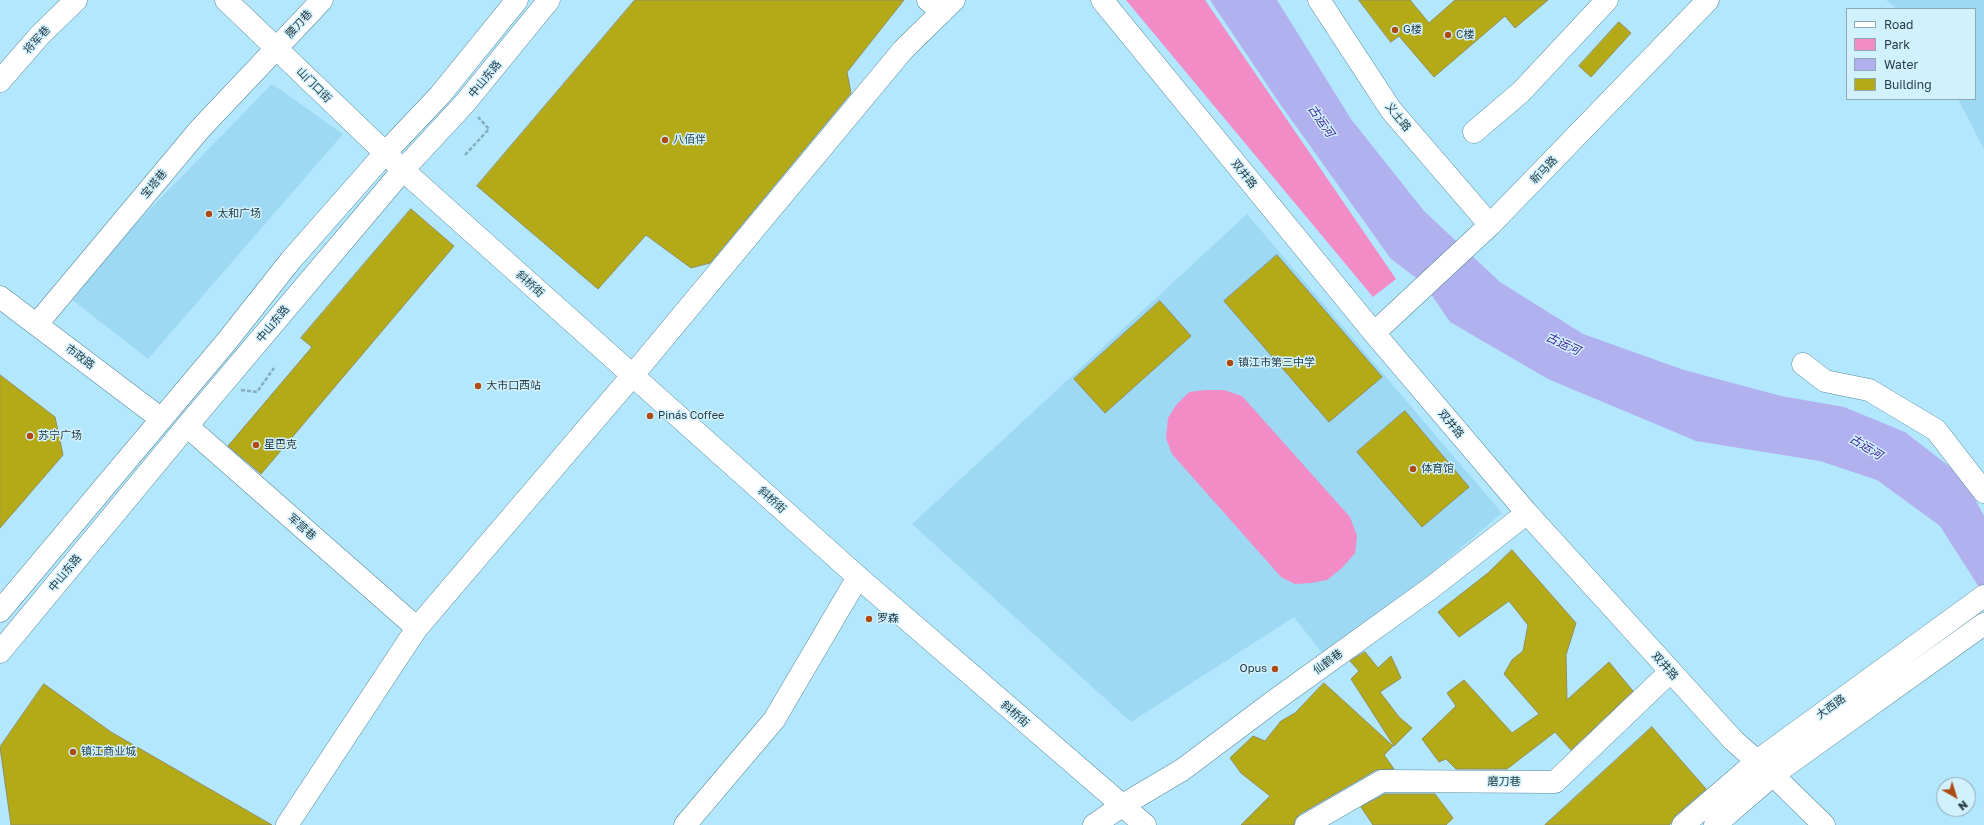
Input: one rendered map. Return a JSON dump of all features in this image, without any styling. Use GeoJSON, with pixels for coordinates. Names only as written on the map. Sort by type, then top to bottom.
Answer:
{"type":"FeatureCollection","features":[{"type":"Feature","properties":{"kind":"street","name":"将军巷"},"geometry":{"type":"LineString","coordinates":[[0,81],[41,34],[76,0]]}},
{"type":"Feature","properties":{"kind":"street","name":"山门口街"},"geometry":{"type":"LineString","coordinates":[[226,0],[327,98],[386,152],[403,170]]}},
{"type":"Feature","properties":{"kind":"street","name":"腰刀巷"},"geometry":{"type":"LineString","coordinates":[[277,49],[322,0]]}},
{"type":"Feature","properties":{"kind":"street"},"geometry":{"type":"LineString","coordinates":[[0,611],[160,418],[227,340],[291,260],[386,152],[440,95],[517,0]]}},
{"type":"Feature","properties":{"kind":"street","name":"中山东路"},"geometry":{"type":"LineString","coordinates":[[0,652],[187,426],[403,170],[465,103],[549,0]]}},
{"type":"Feature","properties":{"kind":"street","name":"双井路"},"geometry":{"type":"LineString","coordinates":[[1102,0],[1374,333],[1527,513],[1734,741],[1773,775],[1824,825]]}},
{"type":"Feature","properties":{"kind":"street","name":"义土路"},"geometry":{"type":"LineString","coordinates":[[1319,0],[1391,110],[1490,225]]}},
{"type":"Feature","properties":{"kind":"street"},"geometry":{"type":"LineString","coordinates":[[1474,132],[1521,92],[1607,0]]}},
{"type":"Feature","properties":{"kind":"street","name":"新马路"},"geometry":{"type":"LineString","coordinates":[[1374,333],[1490,225],[1701,2]]}},
{"type":"Feature","properties":{"kind":"street"},"geometry":{"type":"LineString","coordinates":[[289,825],[417,628],[632,376],[941,4]]}},
{"type":"Feature","properties":{"kind":"street","name":"宝塔巷"},"geometry":{"type":"LineString","coordinates":[[37,324],[200,129],[277,49]]}},
{"type":"Feature","properties":{"kind":"street","name":"斜桥街"},"geometry":{"type":"LineString","coordinates":[[403,170],[858,577],[1145,825]]}},
{"type":"Feature","properties":{"kind":"street","name":"市政路"},"geometry":{"type":"LineString","coordinates":[[0,297],[160,418]]}},
{"type":"Feature","properties":{"kind":"street"},"geometry":{"type":"LineString","coordinates":[[1803,364],[1825,381],[1869,390],[1936,430],[1984,492]]}},
{"type":"Feature","properties":{"kind":"street","name":"军营巷"},"geometry":{"type":"LineString","coordinates":[[187,426],[417,628]]}},
{"type":"Feature","properties":{"kind":"street","name":"仙鹤巷"},"geometry":{"type":"LineString","coordinates":[[1094,825],[1123,805],[1182,770],[1431,588],[1527,513]]}},
{"type":"Feature","properties":{"kind":"street"},"geometry":{"type":"LineString","coordinates":[[689,823],[774,720],[858,577]]}},
{"type":"Feature","properties":{"kind":"street","name":"大西路"},"geometry":{"type":"LineString","coordinates":[[1683,825],[1757,761],[1984,596]]}},
{"type":"Feature","properties":{"kind":"street","name":"大西路"},"geometry":{"type":"LineString","coordinates":[[1725,822],[1773,775],[1983,625]]}},
{"type":"Feature","properties":{"kind":"street","name":"磨刀巷"},"geometry":{"type":"LineString","coordinates":[[1306,825],[1382,781],[1555,782],[1670,672]]}},
{"type":"Feature","properties":{"kind":"path"},"geometry":{"type":"LineString","coordinates":[[465,155],[489,129]]}},
{"type":"Feature","properties":{"kind":"path"},"geometry":{"type":"LineString","coordinates":[[257,392],[274,368]]}},
{"type":"Feature","properties":{"kind":"shaded area"},"geometry":{"type":"Polygon","coordinates":[[[1886,0],[1984,0],[1984,149],[1959,100],[1976,100],[1976,8],[1896,8],[1886,0]]]}},
{"type":"Feature","properties":{"kind":"shaded area","name":"太和广场"},"geometry":{"type":"Polygon","coordinates":[[[272,84],[343,134],[148,359],[66,295],[272,84]]]}},
{"type":"Feature","properties":{"kind":"shaded area","name":"镇江市第三中学"},"geometry":{"type":"Polygon","coordinates":[[[1247,214],[1502,513],[1421,582],[1322,653],[1294,617],[1131,722],[912,524],[1247,214]]]}},
{"type":"Feature","properties":{"kind":"green space"},"geometry":{"type":"Polygon","coordinates":[[[1126,0],[1205,0],[1396,279],[1373,297],[1126,0]]]}},
{"type":"Feature","properties":{"kind":"green space"},"geometry":{"type":"Polygon","coordinates":[[[1224,390],[1242,396],[1350,517],[1357,536],[1355,553],[1343,567],[1327,580],[1295,584],[1281,577],[1172,454],[1166,438],[1168,418],[1176,405],[1189,392],[1224,390]]]}},
{"type":"Feature","properties":{"kind":"water","name":"古运河"},"geometry":{"type":"Polygon","coordinates":[[[1210,0],[1277,0],[1351,119],[1424,211],[1500,282],[1583,334],[1684,370],[1781,396],[1844,407],[1905,432],[1963,477],[1984,516],[1984,595],[1940,526],[1877,480],[1820,461],[1696,441],[1548,379],[1450,322],[1424,284],[1391,259],[1280,104],[1210,0]]]}},
{"type":"Feature","properties":{"kind":"building","name":"八佰伴"},"geometry":{"type":"Polygon","coordinates":[[[635,0],[904,0],[847,72],[851,93],[710,263],[691,268],[646,235],[598,289],[477,186],[635,0]]]}},
{"type":"Feature","properties":{"kind":"building","name":"C楼"},"geometry":{"type":"Polygon","coordinates":[[[1359,0],[1410,0],[1429,23],[1455,0],[1548,0],[1515,28],[1505,16],[1434,77],[1399,36],[1391,42],[1359,0]]]}},
{"type":"Feature","properties":{"kind":"building"},"geometry":{"type":"Polygon","coordinates":[[[1619,22],[1631,33],[1591,77],[1579,66],[1619,22]]]}},
{"type":"Feature","properties":{"kind":"building"},"geometry":{"type":"Polygon","coordinates":[[[411,209],[454,246],[261,474],[228,446],[312,347],[301,338],[411,209]]]}},
{"type":"Feature","properties":{"kind":"building"},"geometry":{"type":"Polygon","coordinates":[[[1277,255],[1382,377],[1329,422],[1224,301],[1277,255]]]}},
{"type":"Feature","properties":{"kind":"building"},"geometry":{"type":"Polygon","coordinates":[[[1160,301],[1191,336],[1105,413],[1074,379],[1160,301]]]}},
{"type":"Feature","properties":{"kind":"building","name":"苏宁广场"},"geometry":{"type":"Polygon","coordinates":[[[0,375],[55,417],[63,455],[0,528],[0,375]]]}},
{"type":"Feature","properties":{"kind":"building","name":"体育馆"},"geometry":{"type":"Polygon","coordinates":[[[1405,411],[1469,487],[1422,527],[1357,452],[1405,411]]]}},
{"type":"Feature","properties":{"kind":"building"},"geometry":{"type":"Polygon","coordinates":[[[1512,550],[1576,623],[1566,655],[1567,700],[1609,662],[1633,691],[1571,750],[1555,732],[1507,769],[1456,769],[1446,759],[1439,762],[1422,739],[1456,706],[1447,693],[1464,680],[1512,733],[1539,714],[1504,674],[1512,660],[1523,651],[1528,625],[1509,601],[1459,637],[1438,612],[1488,573],[1512,550]]]}},
{"type":"Feature","properties":{"kind":"building"},"geometry":{"type":"Polygon","coordinates":[[[1365,652],[1378,668],[1391,656],[1401,678],[1380,692],[1399,717],[1412,728],[1394,746],[1351,679],[1359,671],[1350,661],[1365,652]]]}},
{"type":"Feature","properties":{"kind":"building"},"geometry":{"type":"Polygon","coordinates":[[[1324,683],[1393,746],[1384,755],[1394,769],[1376,770],[1300,814],[1295,819],[1294,825],[1241,825],[1270,796],[1241,773],[1230,758],[1253,736],[1265,741],[1281,721],[1295,713],[1324,683]]]}},
{"type":"Feature","properties":{"kind":"building","name":"镇江商业城"},"geometry":{"type":"Polygon","coordinates":[[[44,684],[111,732],[272,825],[11,825],[0,747],[44,684]]]}},
{"type":"Feature","properties":{"kind":"building"},"geometry":{"type":"Polygon","coordinates":[[[1652,727],[1706,789],[1675,816],[1669,825],[1545,825],[1652,727]]]}},
{"type":"Feature","properties":{"kind":"building"},"geometry":{"type":"Polygon","coordinates":[[[1385,794],[1435,794],[1453,818],[1446,825],[1373,825],[1361,807],[1385,794]]]}},
{"type":"Feature","properties":{"kind":"place","name":"G楼"},"geometry":{"type":"Point","coordinates":[1395,30]}},
{"type":"Feature","properties":{"kind":"place","name":"C楼"},"geometry":{"type":"Point","coordinates":[1448,35]}},
{"type":"Feature","properties":{"kind":"place","name":"八佰伴"},"geometry":{"type":"Point","coordinates":[665,140]}},
{"type":"Feature","properties":{"kind":"place","name":"太和广场"},"geometry":{"type":"Point","coordinates":[209,214]}},
{"type":"Feature","properties":{"kind":"place","name":"镇江市第三中学"},"geometry":{"type":"Point","coordinates":[1230,363]}},
{"type":"Feature","properties":{"kind":"place","name":"大市口西站"},"geometry":{"type":"Point","coordinates":[478,386]}},
{"type":"Feature","properties":{"kind":"place","name":"Pinás Coffee"},"geometry":{"type":"Point","coordinates":[650,416]}},
{"type":"Feature","properties":{"kind":"place","name":"苏宁广场"},"geometry":{"type":"Point","coordinates":[30,436]}},
{"type":"Feature","properties":{"kind":"place","name":"星巴克"},"geometry":{"type":"Point","coordinates":[256,445]}},
{"type":"Feature","properties":{"kind":"place","name":"体育馆"},"geometry":{"type":"Point","coordinates":[1413,469]}},
{"type":"Feature","properties":{"kind":"place","name":"罗森"},"geometry":{"type":"Point","coordinates":[869,619]}},
{"type":"Feature","properties":{"kind":"place","name":"Opus"},"geometry":{"type":"Point","coordinates":[1275,669]}},
{"type":"Feature","properties":{"kind":"place","name":"镇江商业城"},"geometry":{"type":"Point","coordinates":[73,752]}}]}
